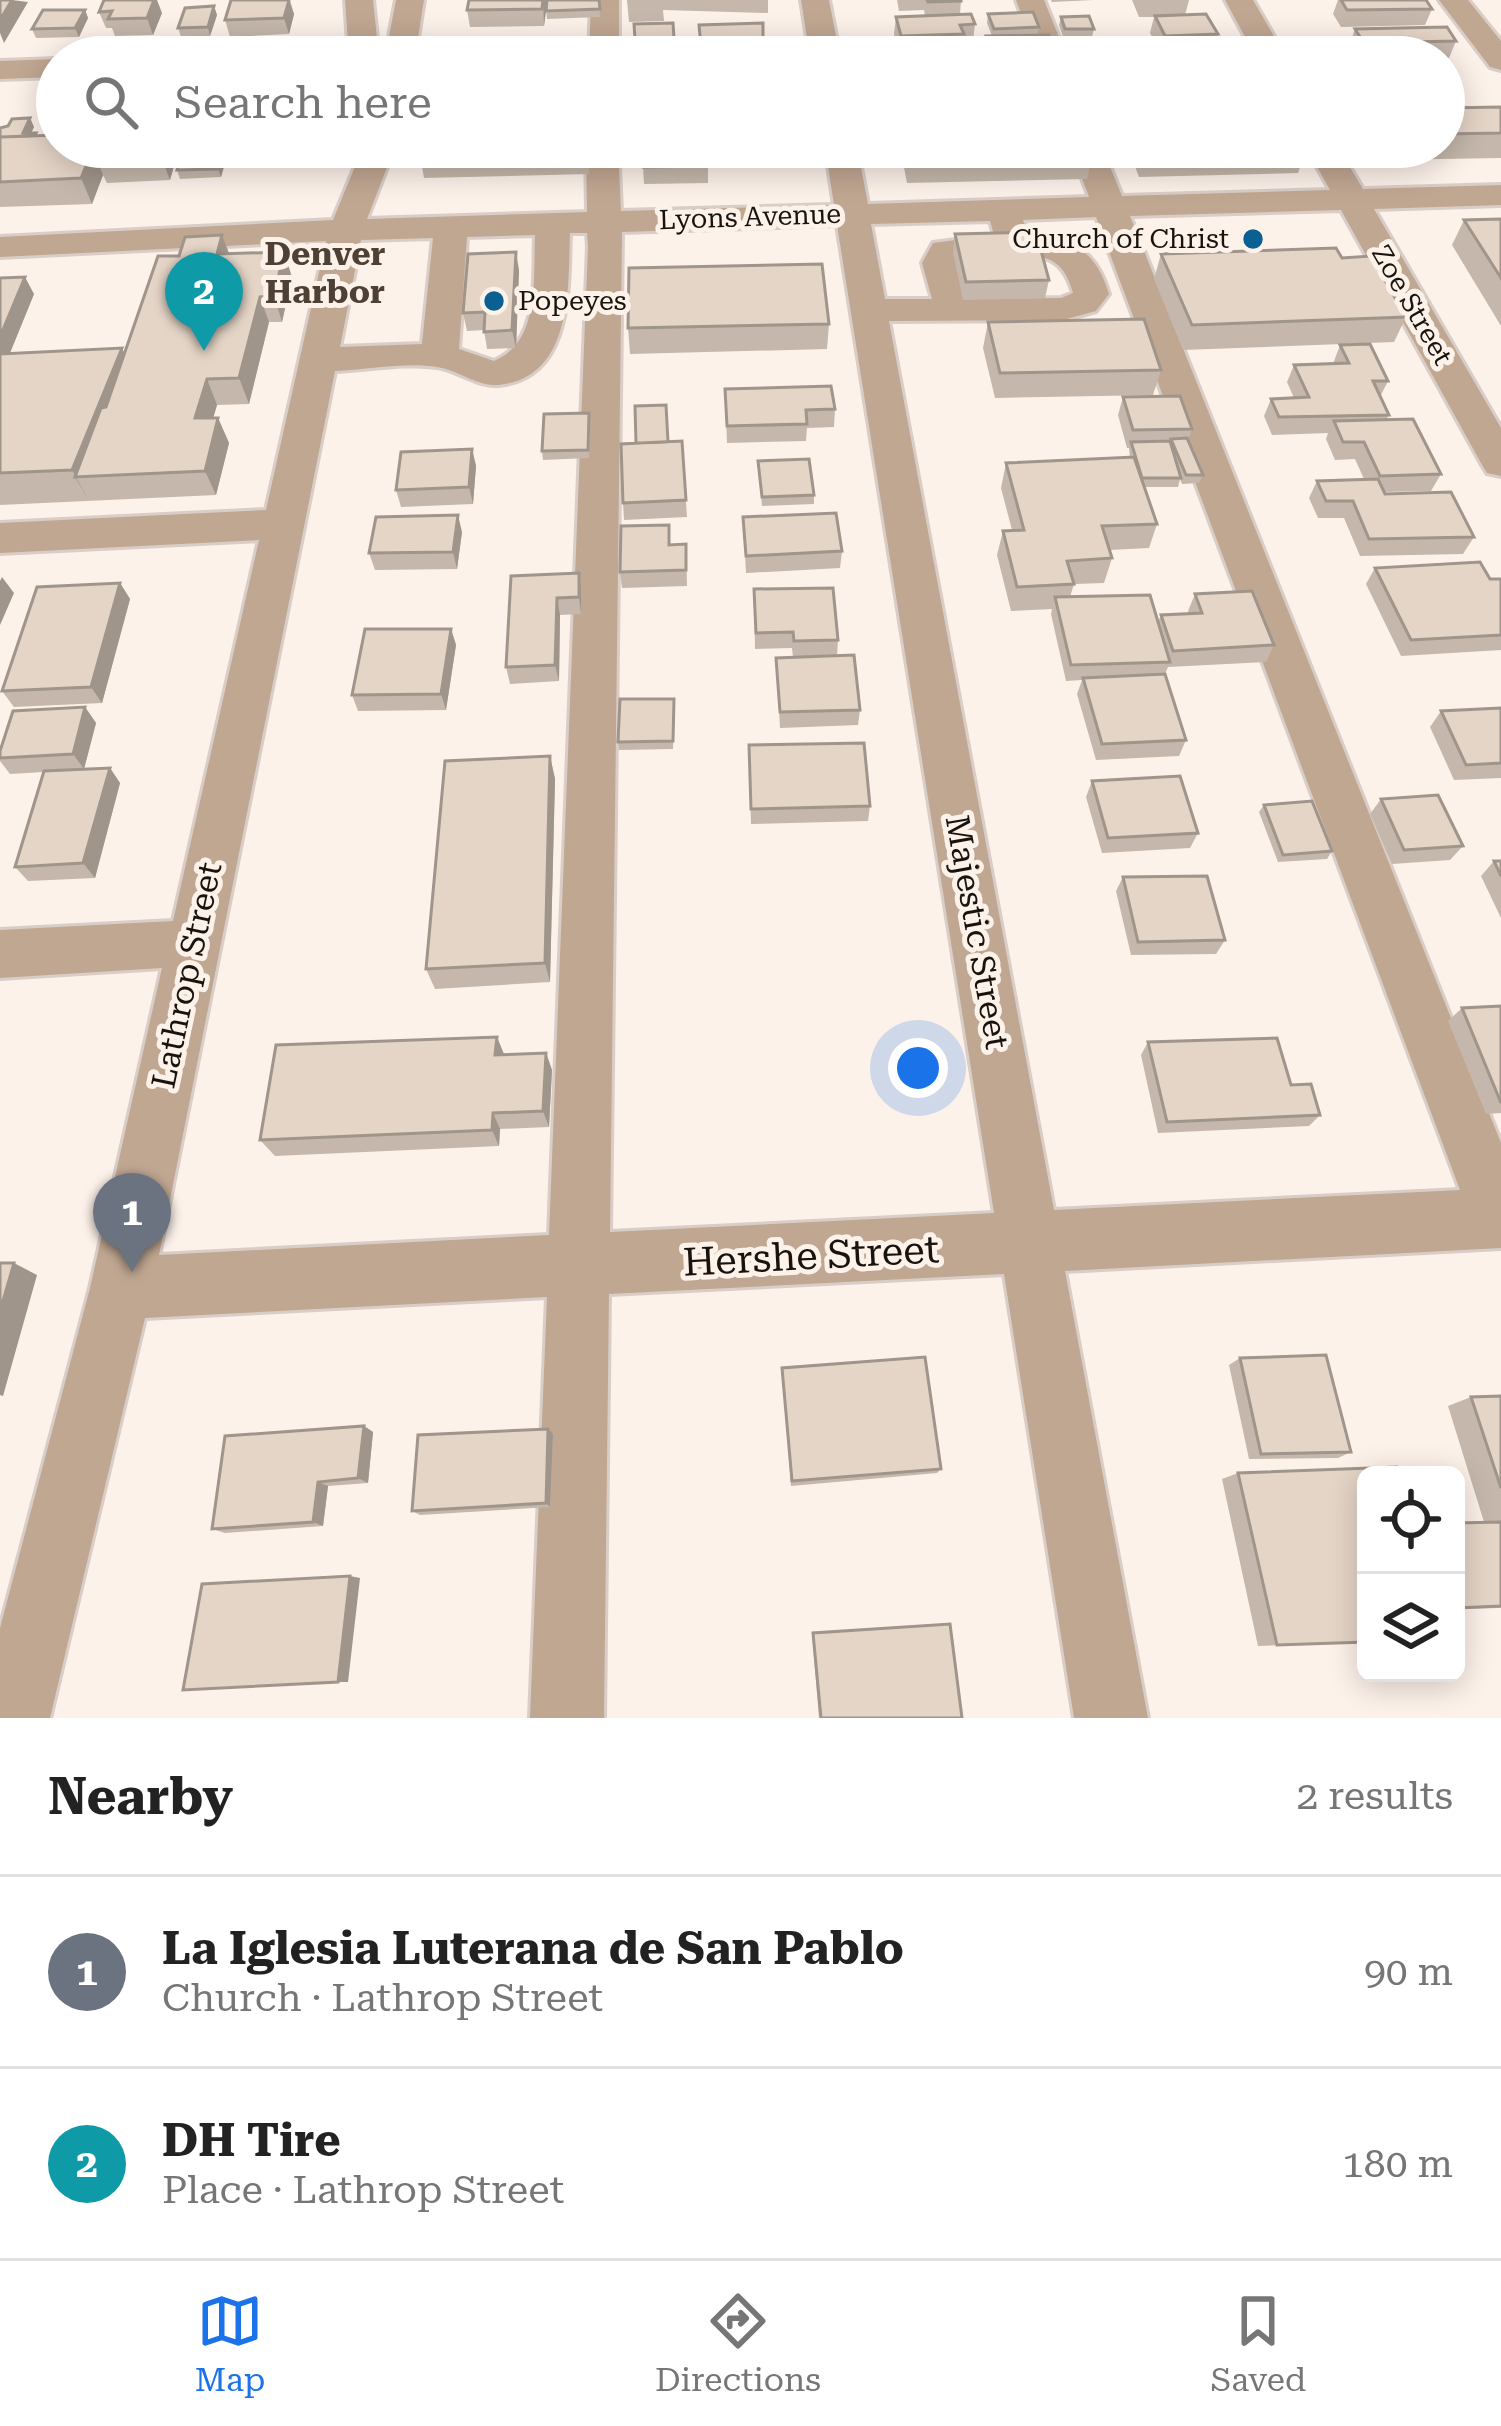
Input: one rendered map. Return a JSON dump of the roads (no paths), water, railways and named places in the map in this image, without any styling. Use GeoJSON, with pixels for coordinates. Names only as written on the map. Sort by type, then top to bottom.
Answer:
{"type":"FeatureCollection","features":[{"type":"Feature","properties":{"kind":"street"},"geometry":{"type":"LineString","coordinates":[[359,0],[362,36]]}},
{"type":"Feature","properties":{"kind":"street"},"geometry":{"type":"LineString","coordinates":[[404,36],[410,0]]}},
{"type":"Feature","properties":{"kind":"street"},"geometry":{"type":"LineString","coordinates":[[604,0],[604,36]]}},
{"type":"Feature","properties":{"kind":"street"},"geometry":{"type":"LineString","coordinates":[[815,0],[821,36]]}},
{"type":"Feature","properties":{"kind":"street"},"geometry":{"type":"LineString","coordinates":[[1030,0],[1044,36]]}},
{"type":"Feature","properties":{"kind":"street"},"geometry":{"type":"LineString","coordinates":[[1239,0],[1259,36]]}},
{"type":"Feature","properties":{"kind":"street"},"geometry":{"type":"LineString","coordinates":[[1454,0],[1501,61]]}},
{"type":"Feature","properties":{"kind":"street"},"geometry":{"type":"LineString","coordinates":[[0,70],[36,69]]}},
{"type":"Feature","properties":{"kind":"street","name":"Lathrop Street"},"geometry":{"type":"LineString","coordinates":[[346,230],[347,168]]}},
{"type":"Feature","properties":{"kind":"street","name":"Lathrop Street"},"geometry":{"type":"LineString","coordinates":[[12,1693],[121,1288],[316,360],[346,230],[371,168]]}},
{"type":"Feature","properties":{"kind":"street"},"geometry":{"type":"LineString","coordinates":[[316,360],[440,355],[495,374],[526,362],[544,338],[595,168]]}},
{"type":"Feature","properties":{"kind":"street","name":"Majestic Street"},"geometry":{"type":"LineString","coordinates":[[844,168],[1112,1718]]}},
{"type":"Feature","properties":{"kind":"street"},"geometry":{"type":"LineString","coordinates":[[1094,168],[1109,206],[1154,262],[1501,1218]]}},
{"type":"Feature","properties":{"kind":"street","name":"Zoe Street"},"geometry":{"type":"LineString","coordinates":[[1334,168],[1501,463]]}},
{"type":"Feature","properties":{"kind":"street","name":"Lyons Avenue"},"geometry":{"type":"LineString","coordinates":[[0,247],[451,226],[1501,195]]}},
{"type":"Feature","properties":{"kind":"street"},"geometry":{"type":"LineString","coordinates":[[1004,209],[1014,244]]}},
{"type":"Feature","properties":{"kind":"street"},"geometry":{"type":"LineString","coordinates":[[567,1718],[605,246],[577,223]]}},
{"type":"Feature","properties":{"kind":"street"},"geometry":{"type":"LineString","coordinates":[[440,355],[451,226]]}},
{"type":"Feature","properties":{"kind":"street"},"geometry":{"type":"LineString","coordinates":[[869,310],[1063,308],[1083,303],[1091,294],[1084,264],[1069,252],[1014,244],[945,250],[940,263],[952,309]]}},
{"type":"Feature","properties":{"kind":"street"},"geometry":{"type":"LineString","coordinates":[[1337,256],[1383,255]]}},
{"type":"Feature","properties":{"kind":"street"},"geometry":{"type":"LineString","coordinates":[[1084,264],[1154,262]]}},
{"type":"Feature","properties":{"kind":"street"},"geometry":{"type":"LineString","coordinates":[[0,538],[280,524]]}},
{"type":"Feature","properties":{"kind":"street"},"geometry":{"type":"LineString","coordinates":[[0,954],[193,943]]}},
{"type":"Feature","properties":{"kind":"street","name":"Hershe Street"},"geometry":{"type":"LineString","coordinates":[[121,1288],[1501,1218]]}},
{"type":"Feature","properties":{"kind":"place","name":"Church of Christ"},"geometry":{"type":"Point","coordinates":[1253,239]}},
{"type":"Feature","properties":{"kind":"place","name":"Popeyes"},"geometry":{"type":"Point","coordinates":[494,301]}},
{"type":"Feature","properties":{"kind":"place","name":"DH Tire"},"geometry":{"type":"Point","coordinates":[204,351]}},
{"type":"Feature","properties":{"kind":"place","name":"La Iglesia Luterana de San Pablo"},"geometry":{"type":"Point","coordinates":[132,1272]}},
{"type":"Feature","properties":{"kind":"district","name":"Denver Harbor"},"geometry":{"type":"Point","coordinates":[325,272]}}]}
